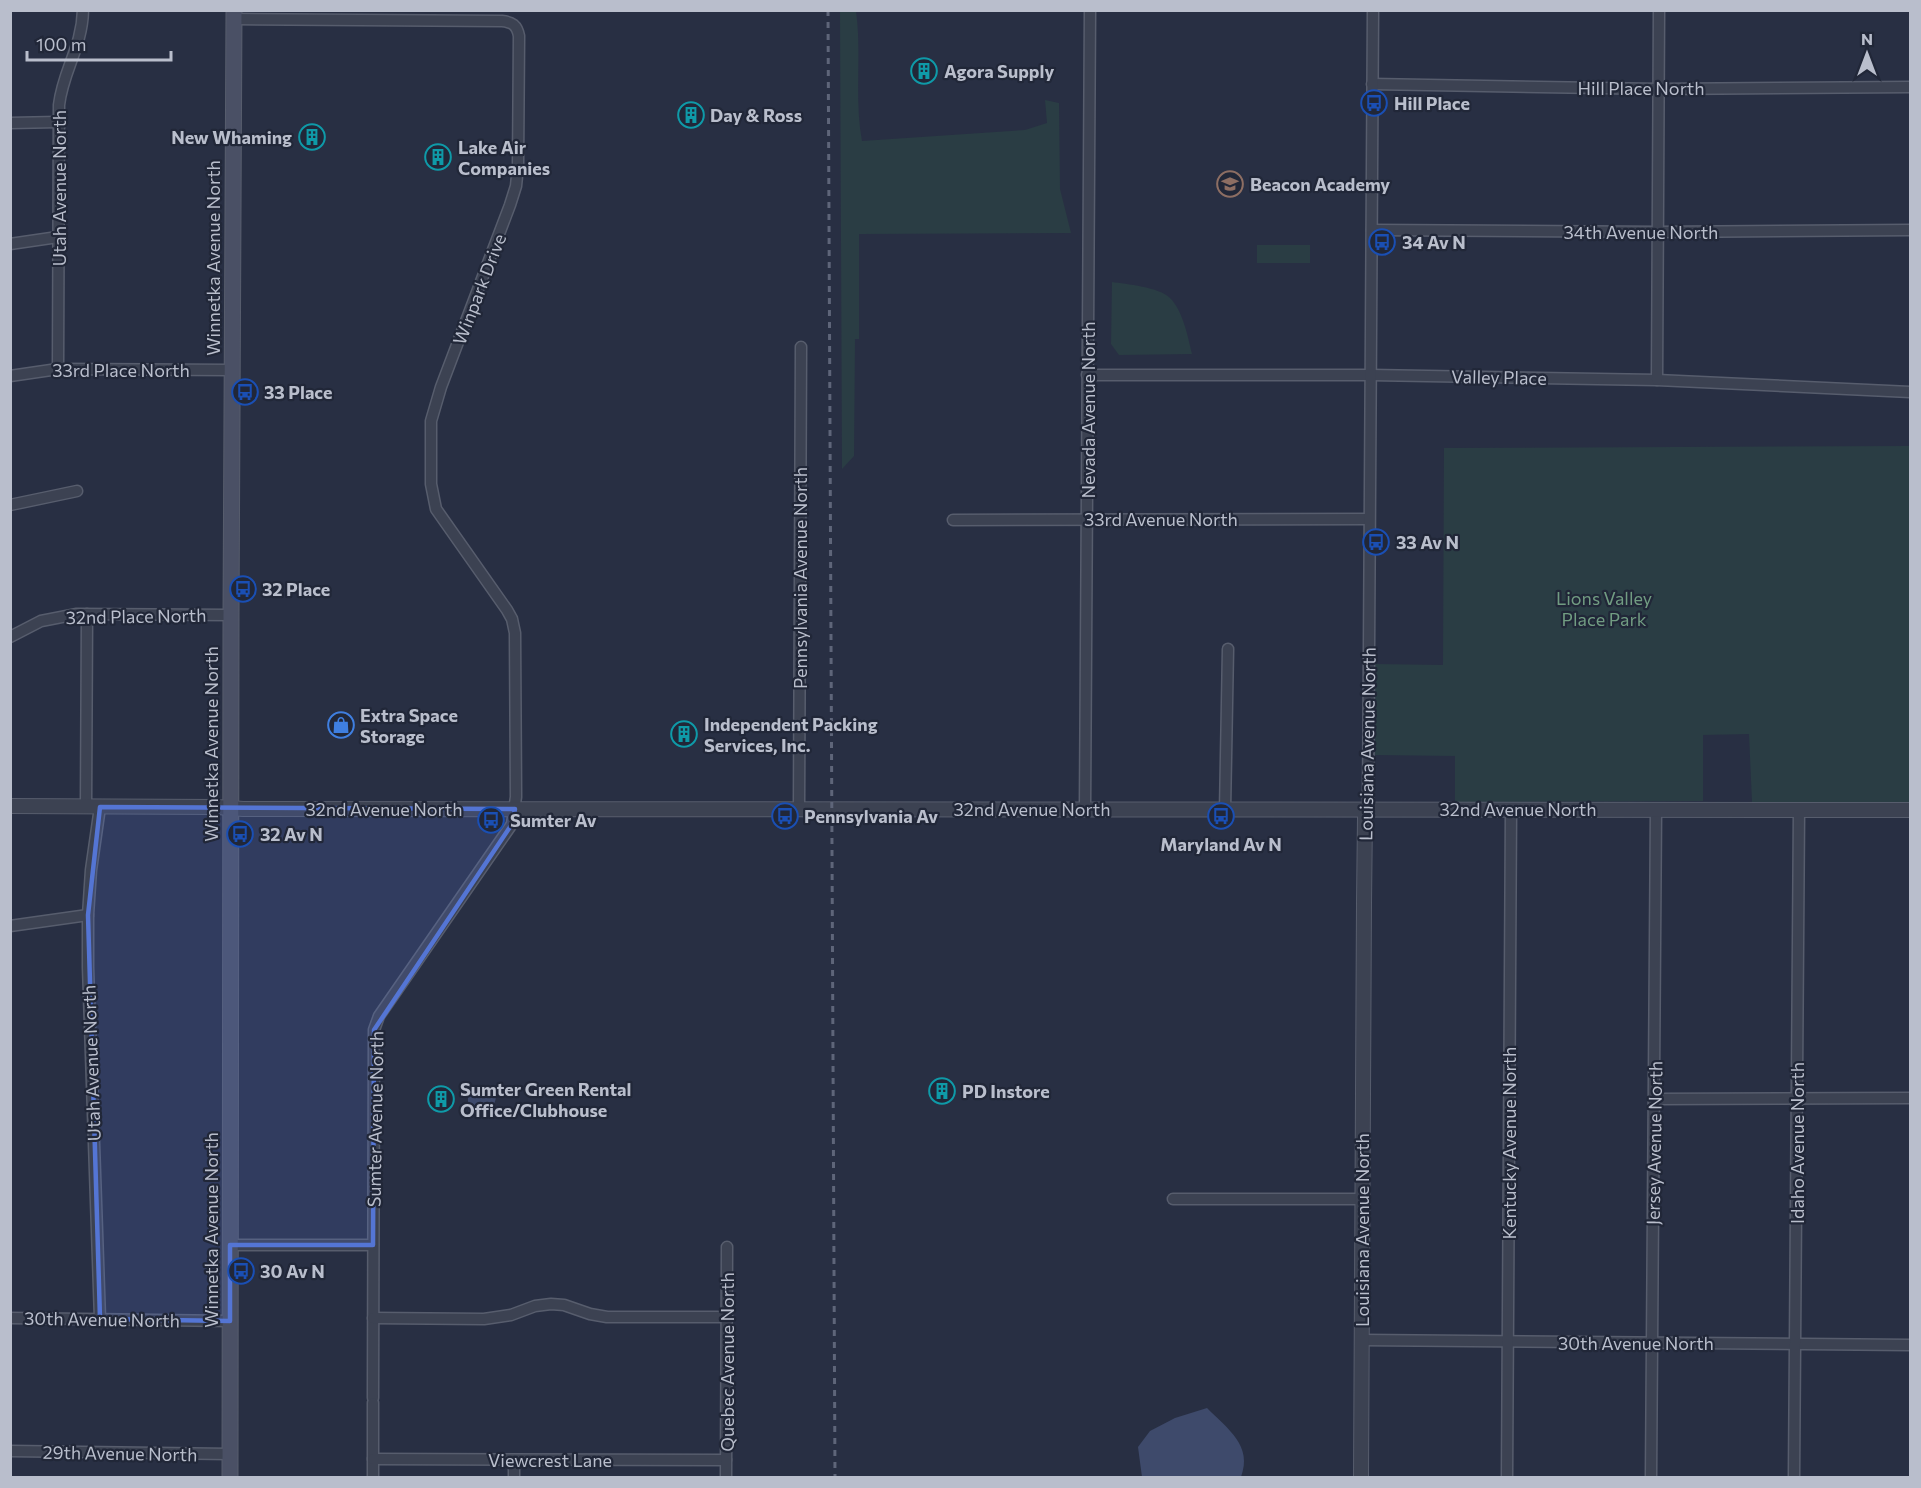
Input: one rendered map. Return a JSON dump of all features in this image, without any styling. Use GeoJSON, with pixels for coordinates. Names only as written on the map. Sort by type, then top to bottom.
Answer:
{"type":"FeatureCollection","features":[{"type":"Feature","properties":{"kind":"main road","name":"Winnetka Avenue North"},"geometry":{"type":"LineString","coordinates":[[230,1478],[230,809],[234,15]]}},
{"type":"Feature","properties":{"kind":"street","name":"Utah Avenue North"},"geometry":{"type":"LineString","coordinates":[[58,369],[60,92],[83,27],[83,10]]}},
{"type":"Feature","properties":{"kind":"street","name":"Nevada Avenue North"},"geometry":{"type":"LineString","coordinates":[[1085,810],[1090,10]]}},
{"type":"Feature","properties":{"kind":"street","name":"Louisiana Avenue North"},"geometry":{"type":"LineString","coordinates":[[1361,1478],[1373,10]]}},
{"type":"Feature","properties":{"kind":"street"},"geometry":{"type":"LineString","coordinates":[[1657,380],[1659,10]]}},
{"type":"Feature","properties":{"kind":"street","name":"Winpark Drive"},"geometry":{"type":"LineString","coordinates":[[234,15],[509,21],[518,29],[516,186],[497,244],[441,387],[431,421],[431,484],[436,509],[507,610],[515,633],[516,796],[514,809]]}},
{"type":"Feature","properties":{"kind":"street","name":"Hill Place North"},"geometry":{"type":"LineString","coordinates":[[1372,84],[1659,89],[1911,87]]}},
{"type":"Feature","properties":{"kind":"street"},"geometry":{"type":"LineString","coordinates":[[10,123],[58,122]]}},
{"type":"Feature","properties":{"kind":"street","name":"34th Avenue North"},"geometry":{"type":"LineString","coordinates":[[1372,230],[1658,232],[1911,230]]}},
{"type":"Feature","properties":{"kind":"street"},"geometry":{"type":"LineString","coordinates":[[10,244],[58,237]]}},
{"type":"Feature","properties":{"kind":"street","name":"Pennsylvania Avenue North"},"geometry":{"type":"LineString","coordinates":[[799,809],[801,347]]}},
{"type":"Feature","properties":{"kind":"street","name":"33rd Place North"},"geometry":{"type":"LineString","coordinates":[[10,376],[58,369],[232,370]]}},
{"type":"Feature","properties":{"kind":"street","name":"Valley Place"},"geometry":{"type":"LineString","coordinates":[[1087,375],[1371,375],[1657,380],[1911,392]]}},
{"type":"Feature","properties":{"kind":"street"},"geometry":{"type":"LineString","coordinates":[[10,506],[77,491]]}},
{"type":"Feature","properties":{"kind":"street","name":"33rd Avenue North"},"geometry":{"type":"LineString","coordinates":[[953,520],[1370,519]]}},
{"type":"Feature","properties":{"kind":"street","name":"Utah Avenue North"},"geometry":{"type":"LineString","coordinates":[[87,614],[93,807],[88,967],[100,1319]]}},
{"type":"Feature","properties":{"kind":"street","name":"32nd Place North"},"geometry":{"type":"LineString","coordinates":[[10,637],[41,621],[62,616],[87,614],[231,615]]}},
{"type":"Feature","properties":{"kind":"street"},"geometry":{"type":"LineString","coordinates":[[1225,811],[1228,649]]}},
{"type":"Feature","properties":{"kind":"street","name":"32nd Avenue North"},"geometry":{"type":"LineString","coordinates":[[10,806],[217,807],[230,809],[1911,810]]}},
{"type":"Feature","properties":{"kind":"street","name":"Sumter Avenue North"},"geometry":{"type":"LineString","coordinates":[[373,1478],[374,1030],[379,1016],[512,824],[514,809]]}},
{"type":"Feature","properties":{"kind":"street","name":"Kentucky Avenue North"},"geometry":{"type":"LineString","coordinates":[[1507,1478],[1511,809]]}},
{"type":"Feature","properties":{"kind":"street","name":"Jersey Avenue North"},"geometry":{"type":"LineString","coordinates":[[1651,1478],[1656,809]]}},
{"type":"Feature","properties":{"kind":"street","name":"Idaho Avenue North"},"geometry":{"type":"LineString","coordinates":[[1794,1478],[1799,809]]}},
{"type":"Feature","properties":{"kind":"street"},"geometry":{"type":"LineString","coordinates":[[10,926],[88,915]]}},
{"type":"Feature","properties":{"kind":"street"},"geometry":{"type":"LineString","coordinates":[[1655,1099],[1911,1098]]}},
{"type":"Feature","properties":{"kind":"street"},"geometry":{"type":"LineString","coordinates":[[1173,1200],[1362,1199]]}},
{"type":"Feature","properties":{"kind":"street"},"geometry":{"type":"LineString","coordinates":[[230,1245],[373,1245]]}},
{"type":"Feature","properties":{"kind":"street","name":"Quebec Avenue North"},"geometry":{"type":"LineString","coordinates":[[726,1478],[727,1247]]}},
{"type":"Feature","properties":{"kind":"street"},"geometry":{"type":"LineString","coordinates":[[374,1318],[484,1319],[551,1304],[564,1305],[607,1317],[727,1317]]}},
{"type":"Feature","properties":{"kind":"street","name":"30th Avenue North"},"geometry":{"type":"LineString","coordinates":[[10,1318],[230,1321]]}},
{"type":"Feature","properties":{"kind":"street","name":"30th Avenue North"},"geometry":{"type":"LineString","coordinates":[[1362,1341],[1911,1345]]}},
{"type":"Feature","properties":{"kind":"street","name":"29th Avenue North"},"geometry":{"type":"LineString","coordinates":[[10,1451],[230,1454]]}},
{"type":"Feature","properties":{"kind":"street","name":"Viewcrest Lane"},"geometry":{"type":"LineString","coordinates":[[373,1459],[726,1460]]}},
{"type":"Feature","properties":{"kind":"street"},"geometry":{"type":"LineString","coordinates":[[514,1461],[514,1478]]}},
{"type":"Feature","properties":{"kind":"highlighted area"},"geometry":{"type":"Polygon","coordinates":[[[100,807],[515,809],[512,824],[374,1030],[373,1245],[230,1245],[230,1321],[100,1319],[88,915],[100,807]]]}},
{"type":"Feature","properties":{"kind":"green space"},"geometry":{"type":"Polygon","coordinates":[[[840,11],[856,11],[862,141],[1025,130],[1047,123],[1045,100],[1059,103],[1060,189],[1071,233],[859,234],[859,339],[855,339],[854,456],[842,469],[840,11]]]}},
{"type":"Feature","properties":{"kind":"green space"},"geometry":{"type":"Polygon","coordinates":[[[1257,245],[1310,245],[1310,263],[1257,263],[1257,245]]]}},
{"type":"Feature","properties":{"kind":"green space"},"geometry":{"type":"Polygon","coordinates":[[[1112,282],[1151,289],[1170,298],[1182,317],[1192,354],[1119,355],[1111,344],[1112,282]]]}},
{"type":"Feature","properties":{"kind":"green space","name":"Lions Valley Place Park"},"geometry":{"type":"Polygon","coordinates":[[[1910,446],[1910,802],[1752,802],[1749,734],[1703,735],[1703,801],[1455,802],[1455,756],[1375,755],[1375,664],[1443,665],[1444,448],[1910,446]]]}},
{"type":"Feature","properties":{"kind":"water"},"geometry":{"type":"Polygon","coordinates":[[[483,1086],[491,1087],[496,1098],[493,1108],[488,1112],[468,1104],[468,1094],[476,1093],[483,1086]]]}},
{"type":"Feature","properties":{"kind":"water"},"geometry":{"type":"Polygon","coordinates":[[[1207,1408],[1230,1431],[1241,1447],[1244,1466],[1241,1477],[1142,1477],[1138,1447],[1150,1431],[1175,1418],[1207,1408]]]}},
{"type":"Feature","properties":{"kind":"railway"},"geometry":{"type":"LineString","coordinates":[[828,10],[835,1478]]}},
{"type":"Feature","properties":{"kind":"place","name":"Agora Supply"},"geometry":{"type":"Point","coordinates":[924,71]}},
{"type":"Feature","properties":{"kind":"place","name":"Hill Place"},"geometry":{"type":"Point","coordinates":[1374,103]}},
{"type":"Feature","properties":{"kind":"place","name":"Day & Ross"},"geometry":{"type":"Point","coordinates":[691,115]}},
{"type":"Feature","properties":{"kind":"place","name":"New Whaming"},"geometry":{"type":"Point","coordinates":[312,137]}},
{"type":"Feature","properties":{"kind":"place","name":"Lake Air Companies"},"geometry":{"type":"Point","coordinates":[438,157]}},
{"type":"Feature","properties":{"kind":"place","name":"Beacon Academy"},"geometry":{"type":"Point","coordinates":[1230,184]}},
{"type":"Feature","properties":{"kind":"place","name":"34 Av N"},"geometry":{"type":"Point","coordinates":[1382,242]}},
{"type":"Feature","properties":{"kind":"place","name":"33 Place"},"geometry":{"type":"Point","coordinates":[245,392]}},
{"type":"Feature","properties":{"kind":"place","name":"33 Av N"},"geometry":{"type":"Point","coordinates":[1376,542]}},
{"type":"Feature","properties":{"kind":"place","name":"32 Place"},"geometry":{"type":"Point","coordinates":[243,589]}},
{"type":"Feature","properties":{"kind":"place","name":"Extra Space Storage"},"geometry":{"type":"Point","coordinates":[341,725]}},
{"type":"Feature","properties":{"kind":"place","name":"Independent Packing Services, Inc."},"geometry":{"type":"Point","coordinates":[684,734]}},
{"type":"Feature","properties":{"kind":"place","name":"Pennsylvania Av"},"geometry":{"type":"Point","coordinates":[785,816]}},
{"type":"Feature","properties":{"kind":"place","name":"Maryland Av N"},"geometry":{"type":"Point","coordinates":[1221,816]}},
{"type":"Feature","properties":{"kind":"place","name":"Sumter Av"},"geometry":{"type":"Point","coordinates":[491,820]}},
{"type":"Feature","properties":{"kind":"place","name":"32 Av N"},"geometry":{"type":"Point","coordinates":[240,834]}},
{"type":"Feature","properties":{"kind":"place","name":"PD Instore"},"geometry":{"type":"Point","coordinates":[942,1091]}},
{"type":"Feature","properties":{"kind":"place","name":"Sumter Green Rental Office/Clubhouse"},"geometry":{"type":"Point","coordinates":[441,1099]}},
{"type":"Feature","properties":{"kind":"place","name":"30 Av N"},"geometry":{"type":"Point","coordinates":[241,1271]}}]}
